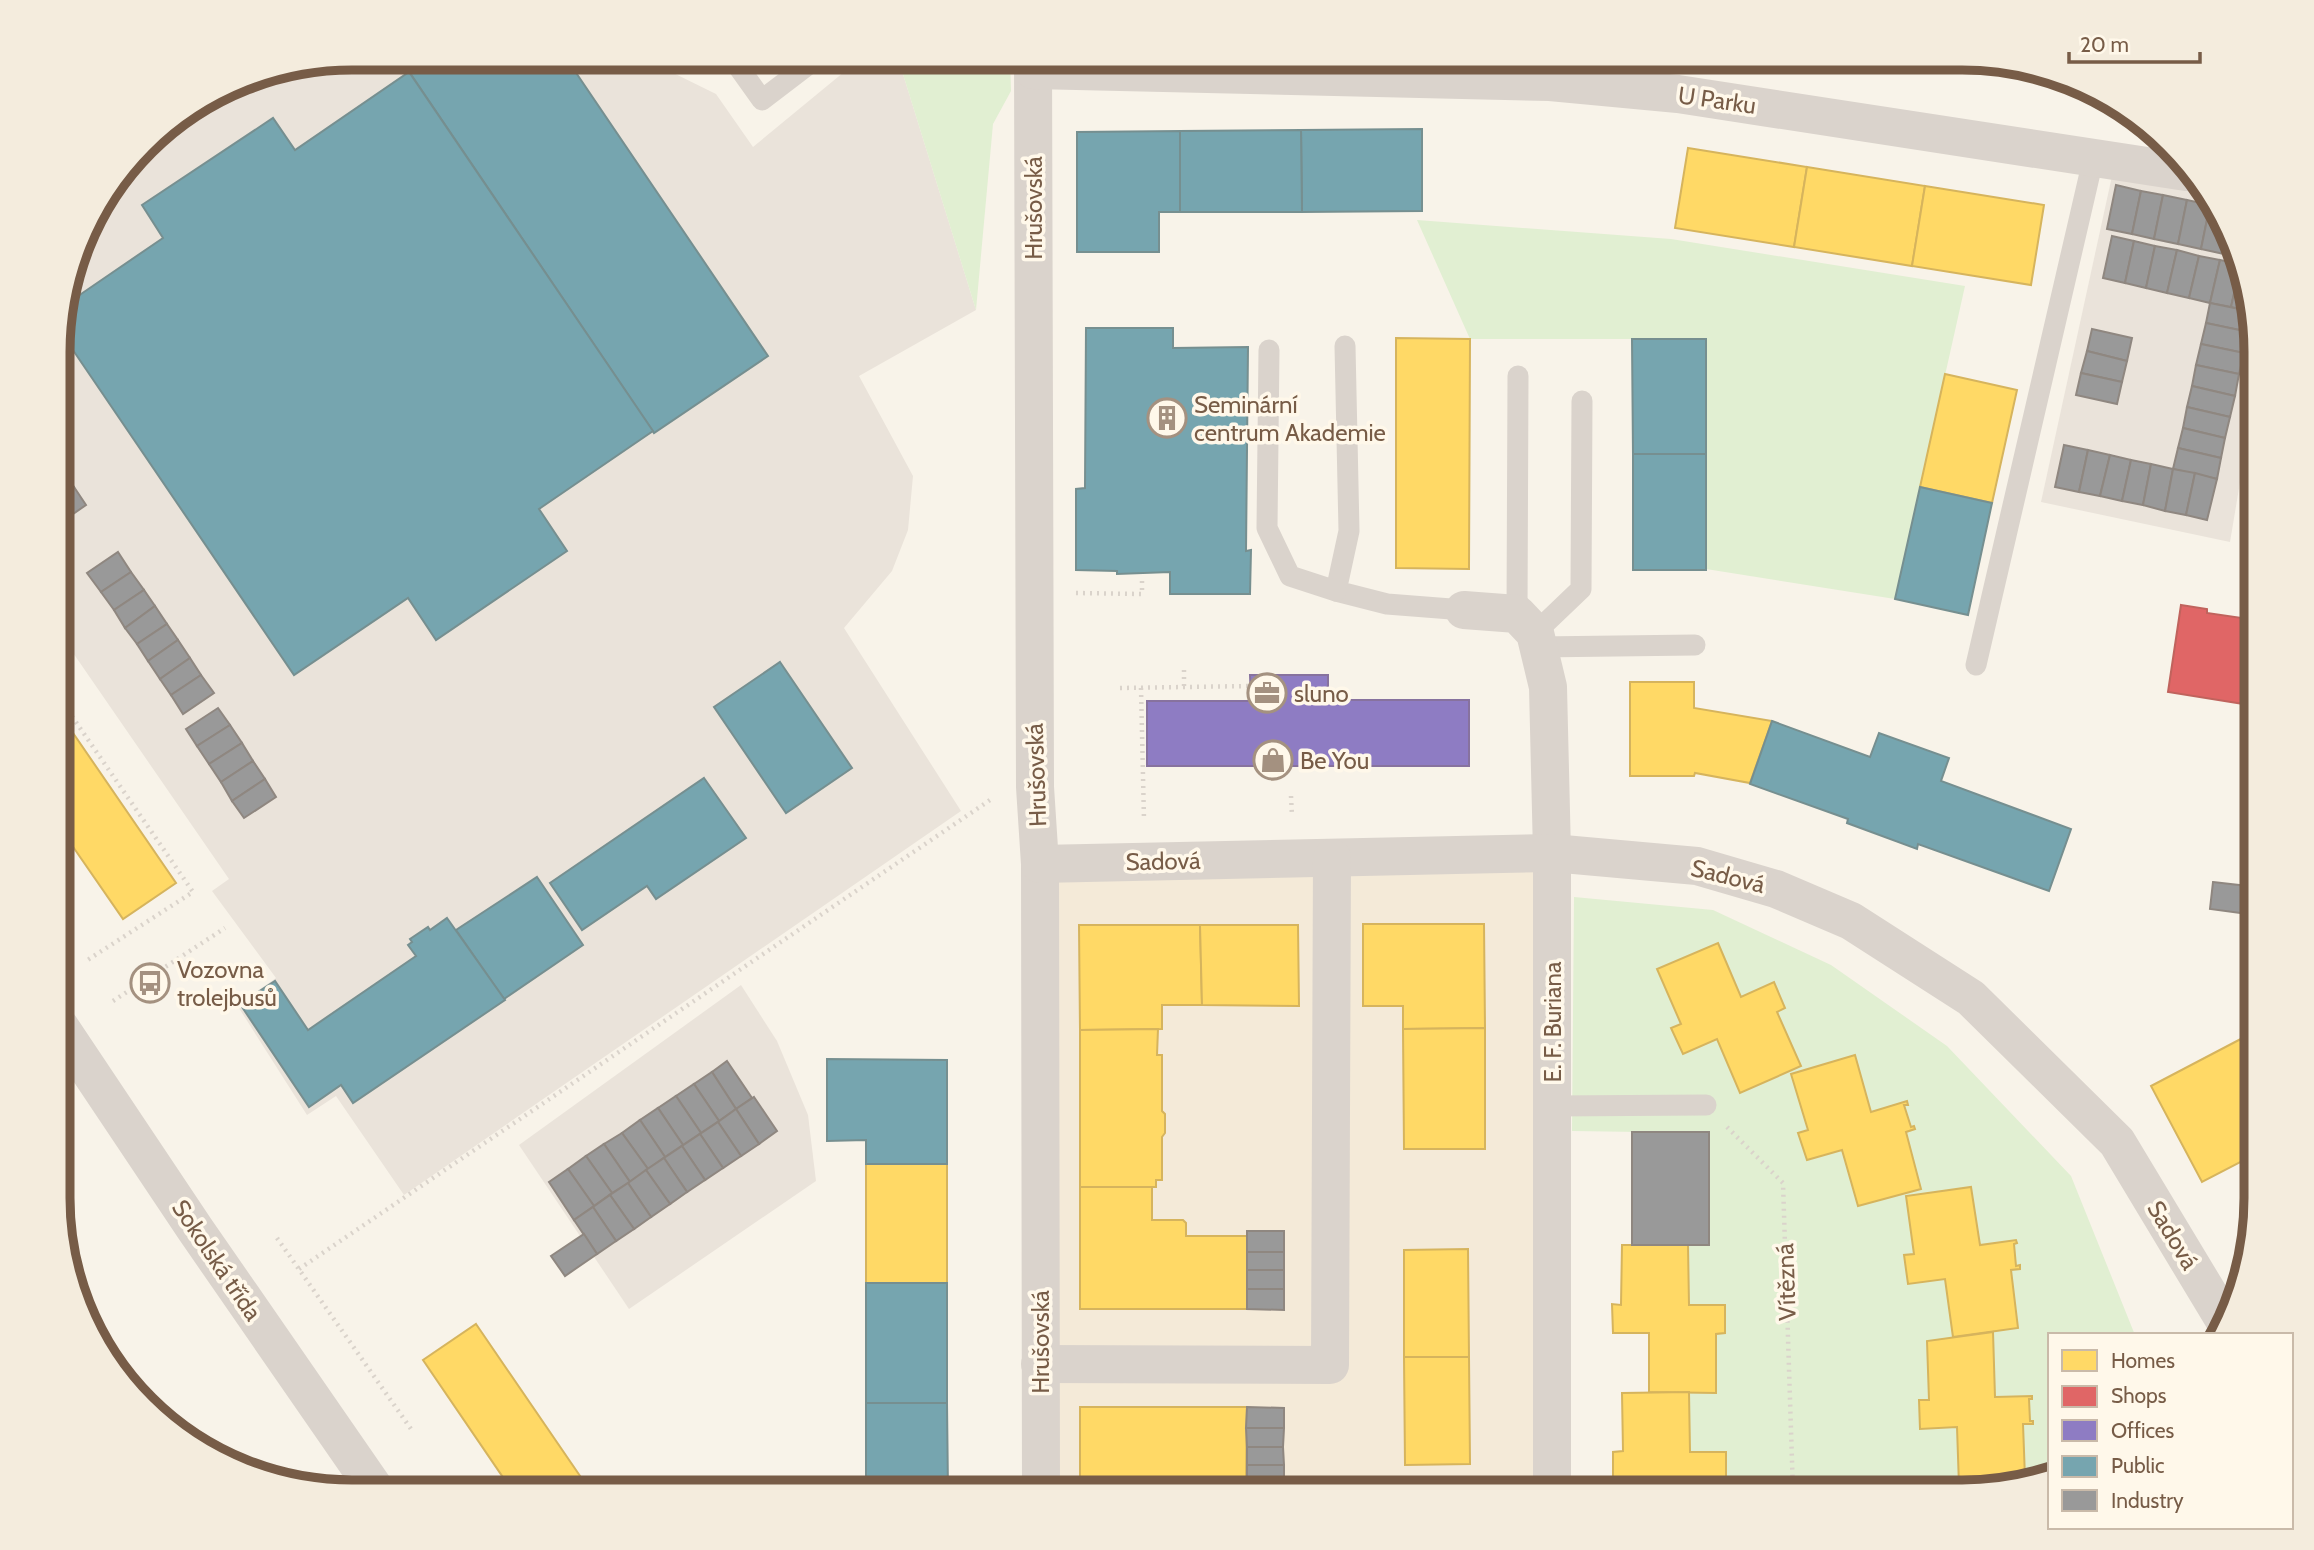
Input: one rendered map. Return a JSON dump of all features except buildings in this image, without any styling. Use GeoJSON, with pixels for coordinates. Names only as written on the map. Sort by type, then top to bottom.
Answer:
{"type":"FeatureCollection","features":[{"type":"Feature","properties":{"kind":"street","name":"Hrušovská"},"geometry":{"type":"LineString","coordinates":[[1033,70],[1035,787],[1040,864],[1041,1480]]}},
{"type":"Feature","properties":{"kind":"street","name":"U Parku"},"geometry":{"type":"LineString","coordinates":[[1205,70],[1550,82],[1691,96],[2178,171]]}},
{"type":"Feature","properties":{"kind":"street"},"geometry":{"type":"LineString","coordinates":[[1464,610],[1530,631]]}},
{"type":"Feature","properties":{"kind":"street","name":"E. F. Buriana"},"geometry":{"type":"LineString","coordinates":[[1530,631],[1548,687],[1552,853],[1552,1480]]}},
{"type":"Feature","properties":{"kind":"street","name":"Sadová"},"geometry":{"type":"LineString","coordinates":[[1040,864],[1552,853],[1697,866],[1776,888],[1851,922],[1970,998],[2117,1142],[2220,1312]]}},
{"type":"Feature","properties":{"kind":"street"},"geometry":{"type":"LineString","coordinates":[[1040,1364],[1330,1365],[1332,858]]}},
{"type":"Feature","properties":{"kind":"street","name":"Sokolská třída"},"geometry":{"type":"LineString","coordinates":[[70,1042],[369,1480]]}},
{"type":"Feature","properties":{"kind":"lane"},"geometry":{"type":"LineString","coordinates":[[741,70],[762,100],[801,70]]}},
{"type":"Feature","properties":{"kind":"lane"},"geometry":{"type":"LineString","coordinates":[[1976,665],[2093,160]]}},
{"type":"Feature","properties":{"kind":"lane"},"geometry":{"type":"LineString","coordinates":[[1336,591],[1349,531],[1345,346]]}},
{"type":"Feature","properties":{"kind":"lane"},"geometry":{"type":"LineString","coordinates":[[1269,350],[1267,528],[1290,576],[1387,604],[1464,610]]}},
{"type":"Feature","properties":{"kind":"lane"},"geometry":{"type":"LineString","coordinates":[[1518,376],[1530,631]]}},
{"type":"Feature","properties":{"kind":"lane"},"geometry":{"type":"LineString","coordinates":[[1530,631],[1581,589],[1582,401]]}},
{"type":"Feature","properties":{"kind":"lane"},"geometry":{"type":"LineString","coordinates":[[1530,631],[1695,645]]}},
{"type":"Feature","properties":{"kind":"lane"},"geometry":{"type":"LineString","coordinates":[[1552,1106],[1706,1105]]}},
{"type":"Feature","properties":{"kind":"path"},"geometry":{"type":"LineString","coordinates":[[1072,593],[1142,594],[1142,579]]}},
{"type":"Feature","properties":{"kind":"path"},"geometry":{"type":"LineString","coordinates":[[1184,670],[1184,687]]}},
{"type":"Feature","properties":{"kind":"path"},"geometry":{"type":"LineString","coordinates":[[1120,688],[1250,686]]}},
{"type":"Feature","properties":{"kind":"path"},"geometry":{"type":"LineString","coordinates":[[1141,688],[1144,820]]}},
{"type":"Feature","properties":{"kind":"path"},"geometry":{"type":"LineString","coordinates":[[70,714],[192,892],[86,961]]}},
{"type":"Feature","properties":{"kind":"path"},"geometry":{"type":"LineString","coordinates":[[299,1269],[1004,790],[1035,787]]}},
{"type":"Feature","properties":{"kind":"path"},"geometry":{"type":"LineString","coordinates":[[1291,796],[1292,814]]}},
{"type":"Feature","properties":{"kind":"path"},"geometry":{"type":"LineString","coordinates":[[113,1001],[225,928]]}},
{"type":"Feature","properties":{"kind":"path","name":"Vítězná"},"geometry":{"type":"LineString","coordinates":[[1706,1105],[1783,1183],[1793,1480]]}},
{"type":"Feature","properties":{"kind":"path"},"geometry":{"type":"LineString","coordinates":[[277,1238],[411,1429]]}},
{"type":"Feature","properties":{"kind":"shaded area"},"geometry":{"type":"Polygon","coordinates":[[[667,70],[716,94],[753,147],[846,70],[902,70],[976,310],[859,376],[913,476],[908,530],[892,571],[844,628],[961,811],[404,1195],[336,1096],[307,1115],[237,1005],[276,978],[212,891],[229,879],[70,648],[72,315],[91,244],[128,180],[166,140],[211,108],[261,85],[315,72],[667,70]]]}},
{"type":"Feature","properties":{"kind":"shaded area"},"geometry":{"type":"Polygon","coordinates":[[[2112,176],[2193,190],[2223,244],[2242,315],[2244,459],[2230,542],[2041,502],[2112,176]]]}},
{"type":"Feature","properties":{"kind":"shaded area"},"geometry":{"type":"Polygon","coordinates":[[[1552,853],[1552,1480],[1041,1480],[1040,864],[1552,853]]]}},
{"type":"Feature","properties":{"kind":"shaded area"},"geometry":{"type":"Polygon","coordinates":[[[741,985],[777,1041],[808,1115],[816,1181],[629,1309],[519,1145],[741,985]]]}},
{"type":"Feature","properties":{"kind":"shaded area"},"geometry":{"type":"Polygon","coordinates":[[[104,1331],[142,1386],[128,1370],[104,1331]]]}},
{"type":"Feature","properties":{"kind":"green space"},"geometry":{"type":"Polygon","coordinates":[[[902,70],[1010,70],[1011,91],[993,124],[976,310],[902,70]]]}},
{"type":"Feature","properties":{"kind":"green space"},"geometry":{"type":"Polygon","coordinates":[[[1417,220],[1671,239],[1965,286],[1895,599],[1706,569],[1706,339],[1470,339],[1417,220]]]}},
{"type":"Feature","properties":{"kind":"green space"},"geometry":{"type":"Polygon","coordinates":[[[1574,897],[1713,910],[1831,965],[1947,1046],[2071,1176],[2134,1333],[2048,1333],[2048,1466],[1999,1478],[1962,1480],[1726,1480],[1725,1452],[1690,1452],[1689,1392],[1716,1334],[1725,1333],[1725,1305],[1689,1305],[1688,1245],[1709,1245],[1709,1133],[1572,1131],[1574,897]]]}},
{"type":"Feature","properties":{"kind":"place","name":"Seminární centrum Akademie"},"geometry":{"type":"Point","coordinates":[1167,418]}},
{"type":"Feature","properties":{"kind":"place","name":"sluno"},"geometry":{"type":"Point","coordinates":[1267,693]}},
{"type":"Feature","properties":{"kind":"place","name":"Be You"},"geometry":{"type":"Point","coordinates":[1273,760]}},
{"type":"Feature","properties":{"kind":"place","name":"Vozovna trolejbusů"},"geometry":{"type":"Point","coordinates":[150,983]}}]}
